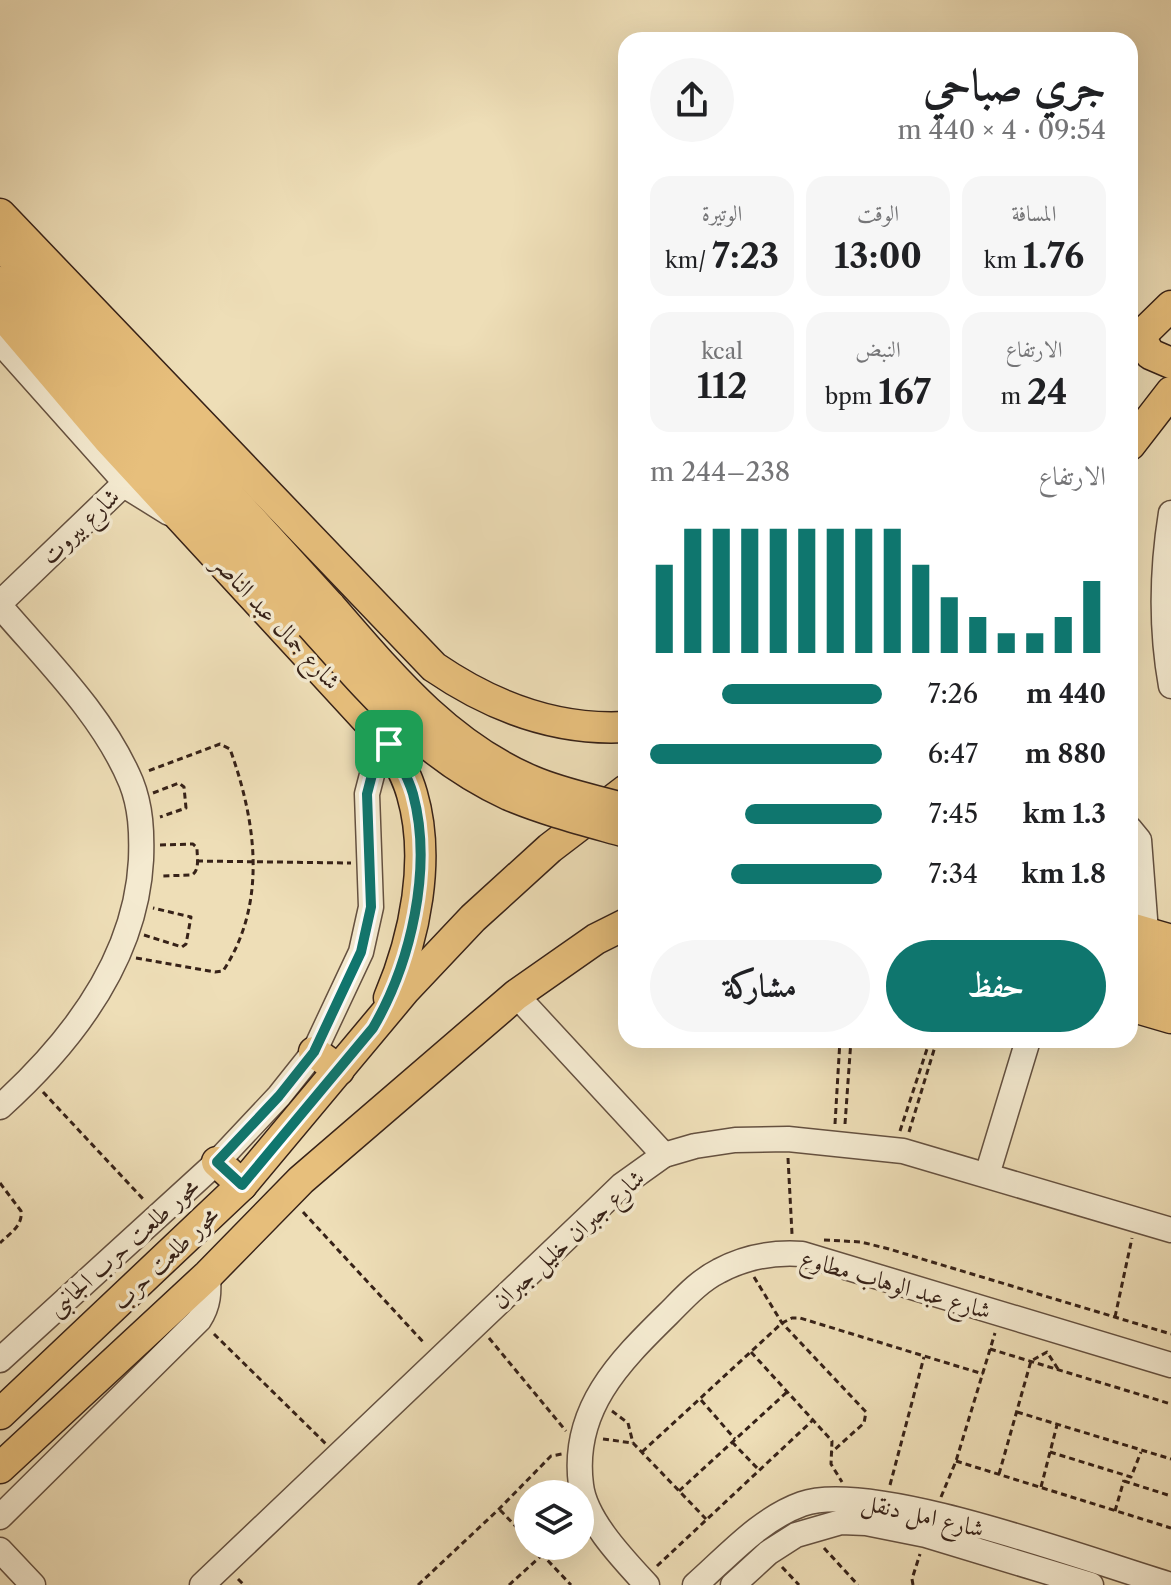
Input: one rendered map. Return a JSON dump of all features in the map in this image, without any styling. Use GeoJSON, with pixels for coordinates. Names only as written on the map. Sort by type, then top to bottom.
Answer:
{"type":"FeatureCollection","features":[{"type":"Feature","properties":{"kind":"main road"},"geometry":{"type":"LineString","coordinates":[[0,214],[434,667],[499,704],[546,719],[595,727],[618,727]]}},
{"type":"Feature","properties":{"kind":"main road"},"geometry":{"type":"LineString","coordinates":[[0,244],[321,616],[397,719],[416,737],[461,769],[511,796],[618,830]]}},
{"type":"Feature","properties":{"kind":"main road"},"geometry":{"type":"LineString","coordinates":[[0,282],[321,616],[421,708],[474,749],[534,782],[618,807]]}},
{"type":"Feature","properties":{"kind":"main road"},"geometry":{"type":"LineString","coordinates":[[1138,339],[1171,306]]}},
{"type":"Feature","properties":{"kind":"main road","name":"شارع جمال عبد الناصر"},"geometry":{"type":"LineString","coordinates":[[0,312],[108,439],[389,744],[406,776],[416,811],[418,883],[415,909],[403,960],[373,1028]]}},
{"type":"Feature","properties":{"kind":"main road"},"geometry":{"type":"LineString","coordinates":[[1138,344],[1150,354],[1171,363]]}},
{"type":"Feature","properties":{"kind":"main road"},"geometry":{"type":"LineString","coordinates":[[1138,428],[1171,392]]}},
{"type":"Feature","properties":{"kind":"main road"},"geometry":{"type":"LineString","coordinates":[[389,744],[419,738],[438,724],[450,704],[454,681]]}},
{"type":"Feature","properties":{"kind":"main road","name":"محور طلعت حرب"},"geometry":{"type":"LineString","coordinates":[[0,1414],[242,1185],[438,953],[550,848],[618,796]]}},
{"type":"Feature","properties":{"kind":"main road","name":"محور طلعت حرب"},"geometry":{"type":"LineString","coordinates":[[0,1468],[208,1275],[287,1194],[516,995],[596,939],[618,928]]}},
{"type":"Feature","properties":{"kind":"main road"},"geometry":{"type":"LineString","coordinates":[[1144,939],[1171,967]]}},
{"type":"Feature","properties":{"kind":"main road"},"geometry":{"type":"LineString","coordinates":[[1138,983],[1171,993]]}},
{"type":"Feature","properties":{"kind":"main road"},"geometry":{"type":"LineString","coordinates":[[1138,1008],[1171,1018]]}},
{"type":"Feature","properties":{"kind":"main road"},"geometry":{"type":"LineString","coordinates":[[314,1052],[339,1070]]}},
{"type":"Feature","properties":{"kind":"main road"},"geometry":{"type":"LineString","coordinates":[[217,1162],[242,1185]]}},
{"type":"Feature","properties":{"kind":"street"},"geometry":{"type":"LineString","coordinates":[[0,342],[125,483],[151,504],[185,522]]}},
{"type":"Feature","properties":{"kind":"street","name":"شارع بيروت"},"geometry":{"type":"LineString","coordinates":[[0,604],[125,483]]}},
{"type":"Feature","properties":{"kind":"street"},"geometry":{"type":"LineString","coordinates":[[1171,513],[1164,557],[1171,686]]}},
{"type":"Feature","properties":{"kind":"street"},"geometry":{"type":"LineString","coordinates":[[0,604],[90,712],[133,788],[141,834],[140,876],[135,905],[118,955],[93,1001],[31,1079],[0,1107]]}},
{"type":"Feature","properties":{"kind":"street","name":"محور طلعت حرب الجانبى"},"geometry":{"type":"LineString","coordinates":[[0,1360],[217,1162],[279,1096],[314,1052],[361,952],[371,907],[367,794],[374,767],[389,744]]}},
{"type":"Feature","properties":{"kind":"street"},"geometry":{"type":"LineString","coordinates":[[1138,839],[1144,939]]}},
{"type":"Feature","properties":{"kind":"street"},"geometry":{"type":"LineString","coordinates":[[516,995],[664,1155]]}},
{"type":"Feature","properties":{"kind":"street"},"geometry":{"type":"LineString","coordinates":[[987,1175],[1026,1048]]}},
{"type":"Feature","properties":{"kind":"street","name":"شارع جبران خليل جبران"},"geometry":{"type":"LineString","coordinates":[[202,1585],[622,1185],[664,1155],[724,1141],[788,1139],[899,1150],[1171,1230]]}},
{"type":"Feature","properties":{"kind":"street","name":"شارع عبد الوهاب مطاوع"},"geometry":{"type":"LineString","coordinates":[[645,1582],[596,1524],[585,1506],[581,1487],[581,1449],[596,1398],[608,1378],[640,1341],[703,1280],[744,1261],[810,1247],[1000,1314],[1171,1365]]}},
{"type":"Feature","properties":{"kind":"street"},"geometry":{"type":"LineString","coordinates":[[0,1517],[199,1320],[206,1311],[209,1299],[208,1275]]}},
{"type":"Feature","properties":{"kind":"street","name":"شارع امل دنقل"},"geometry":{"type":"LineString","coordinates":[[695,1585],[782,1513],[806,1503],[852,1499],[885,1504],[930,1525],[1091,1585]]}},
{"type":"Feature","properties":{"kind":"street","name":"شارع امل دنقل"},"geometry":{"type":"LineString","coordinates":[[733,1585],[768,1553],[796,1535],[841,1522],[930,1525],[1002,1533],[1171,1585]]}},
{"type":"Feature","properties":{"kind":"street"},"geometry":{"type":"LineString","coordinates":[[0,1550],[33,1585]]}},
{"type":"Feature","properties":{"kind":"path"},"geometry":{"type":"LineString","coordinates":[[118,955],[223,971],[246,920],[254,862],[247,801],[230,749],[220,744],[133,788]]}},
{"type":"Feature","properties":{"kind":"path"},"geometry":{"type":"LineString","coordinates":[[133,788],[182,784],[188,804],[184,810],[141,834]]}},
{"type":"Feature","properties":{"kind":"path"},"geometry":{"type":"LineString","coordinates":[[140,876],[192,875],[197,870],[197,848],[193,844],[141,834]]}},
{"type":"Feature","properties":{"kind":"path"},"geometry":{"type":"LineString","coordinates":[[197,861],[371,863]]}},
{"type":"Feature","properties":{"kind":"path"},"geometry":{"type":"LineString","coordinates":[[128,931],[182,947],[186,944],[192,920],[189,915],[135,905]]}},
{"type":"Feature","properties":{"kind":"path"},"geometry":{"type":"LineString","coordinates":[[839,1048],[839,1143]]}},
{"type":"Feature","properties":{"kind":"path"},"geometry":{"type":"LineString","coordinates":[[839,1143],[850,1048]]}},
{"type":"Feature","properties":{"kind":"path"},"geometry":{"type":"LineString","coordinates":[[899,1150],[928,1048]]}},
{"type":"Feature","properties":{"kind":"path"},"geometry":{"type":"LineString","coordinates":[[899,1150],[935,1048]]}},
{"type":"Feature","properties":{"kind":"path"},"geometry":{"type":"LineString","coordinates":[[31,1079],[158,1215]]}},
{"type":"Feature","properties":{"kind":"path"},"geometry":{"type":"LineString","coordinates":[[837,1087],[848,1088]]}},
{"type":"Feature","properties":{"kind":"path"},"geometry":{"type":"LineString","coordinates":[[788,1139],[792,1243],[810,1247],[861,1242],[1171,1334]]}},
{"type":"Feature","properties":{"kind":"path"},"geometry":{"type":"LineString","coordinates":[[0,1183],[22,1216],[19,1225],[0,1243]]}},
{"type":"Feature","properties":{"kind":"path"},"geometry":{"type":"LineString","coordinates":[[287,1194],[439,1358]]}},
{"type":"Feature","properties":{"kind":"path"},"geometry":{"type":"LineString","coordinates":[[1115,1317],[1136,1220]]}},
{"type":"Feature","properties":{"kind":"path"},"geometry":{"type":"LineString","coordinates":[[744,1261],[782,1323],[866,1412],[864,1423],[832,1452]]}},
{"type":"Feature","properties":{"kind":"path"},"geometry":{"type":"LineString","coordinates":[[913,1585],[912,1579],[930,1525],[956,1461],[1000,1314]]}},
{"type":"Feature","properties":{"kind":"path"},"geometry":{"type":"LineString","coordinates":[[642,1452],[782,1323],[792,1318],[983,1374]]}},
{"type":"Feature","properties":{"kind":"path"},"geometry":{"type":"LineString","coordinates":[[199,1320],[337,1455]]}},
{"type":"Feature","properties":{"kind":"path"},"geometry":{"type":"LineString","coordinates":[[476,1323],[581,1449]]}},
{"type":"Feature","properties":{"kind":"path"},"geometry":{"type":"LineString","coordinates":[[990,1349],[1171,1404]]}},
{"type":"Feature","properties":{"kind":"path"},"geometry":{"type":"LineString","coordinates":[[751,1352],[832,1441],[831,1464],[852,1499]]}},
{"type":"Feature","properties":{"kind":"path"},"geometry":{"type":"LineString","coordinates":[[999,1474],[1031,1361],[1047,1352],[1058,1369]]}},
{"type":"Feature","properties":{"kind":"path"},"geometry":{"type":"LineString","coordinates":[[885,1504],[925,1356]]}},
{"type":"Feature","properties":{"kind":"path"},"geometry":{"type":"LineString","coordinates":[[679,1491],[787,1392]]}},
{"type":"Feature","properties":{"kind":"path"},"geometry":{"type":"LineString","coordinates":[[596,1398],[628,1423],[633,1443],[706,1519]]}},
{"type":"Feature","properties":{"kind":"path"},"geometry":{"type":"LineString","coordinates":[[700,1399],[759,1470]]}},
{"type":"Feature","properties":{"kind":"path"},"geometry":{"type":"LineString","coordinates":[[1017,1412],[1171,1459]]}},
{"type":"Feature","properties":{"kind":"path"},"geometry":{"type":"LineString","coordinates":[[645,1582],[706,1519],[813,1420]]}},
{"type":"Feature","properties":{"kind":"path"},"geometry":{"type":"LineString","coordinates":[[1041,1487],[1057,1424]]}},
{"type":"Feature","properties":{"kind":"path"},"geometry":{"type":"LineString","coordinates":[[418,1585],[551,1456],[633,1443]]}},
{"type":"Feature","properties":{"kind":"path"},"geometry":{"type":"LineString","coordinates":[[1125,1478],[1133,1475],[1141,1450]]}},
{"type":"Feature","properties":{"kind":"path"},"geometry":{"type":"LineString","coordinates":[[1050,1452],[1171,1496]]}},
{"type":"Feature","properties":{"kind":"path"},"geometry":{"type":"LineString","coordinates":[[956,1461],[1171,1528]]}},
{"type":"Feature","properties":{"kind":"path"},"geometry":{"type":"LineString","coordinates":[[1115,1511],[1125,1478]]}},
{"type":"Feature","properties":{"kind":"path"},"geometry":{"type":"LineString","coordinates":[[499,1509],[514,1525]]}},
{"type":"Feature","properties":{"kind":"path"},"geometry":{"type":"LineString","coordinates":[[808,1530],[858,1585]]}},
{"type":"Feature","properties":{"kind":"path"},"geometry":{"type":"LineString","coordinates":[[768,1553],[799,1585]]}},
{"type":"Feature","properties":{"kind":"path"},"geometry":{"type":"LineString","coordinates":[[509,1585],[536,1560]]}},
{"type":"Feature","properties":{"kind":"path"},"geometry":{"type":"LineString","coordinates":[[548,1560],[571,1585]]}},
{"type":"Feature","properties":{"kind":"route"},"geometry":{"type":"LineString","coordinates":[[389,744],[412,793],[418,829],[418,883],[403,960],[373,1028],[242,1185],[217,1162],[279,1096],[314,1052],[361,952],[371,907],[367,794],[374,767],[389,744]]}}]}
